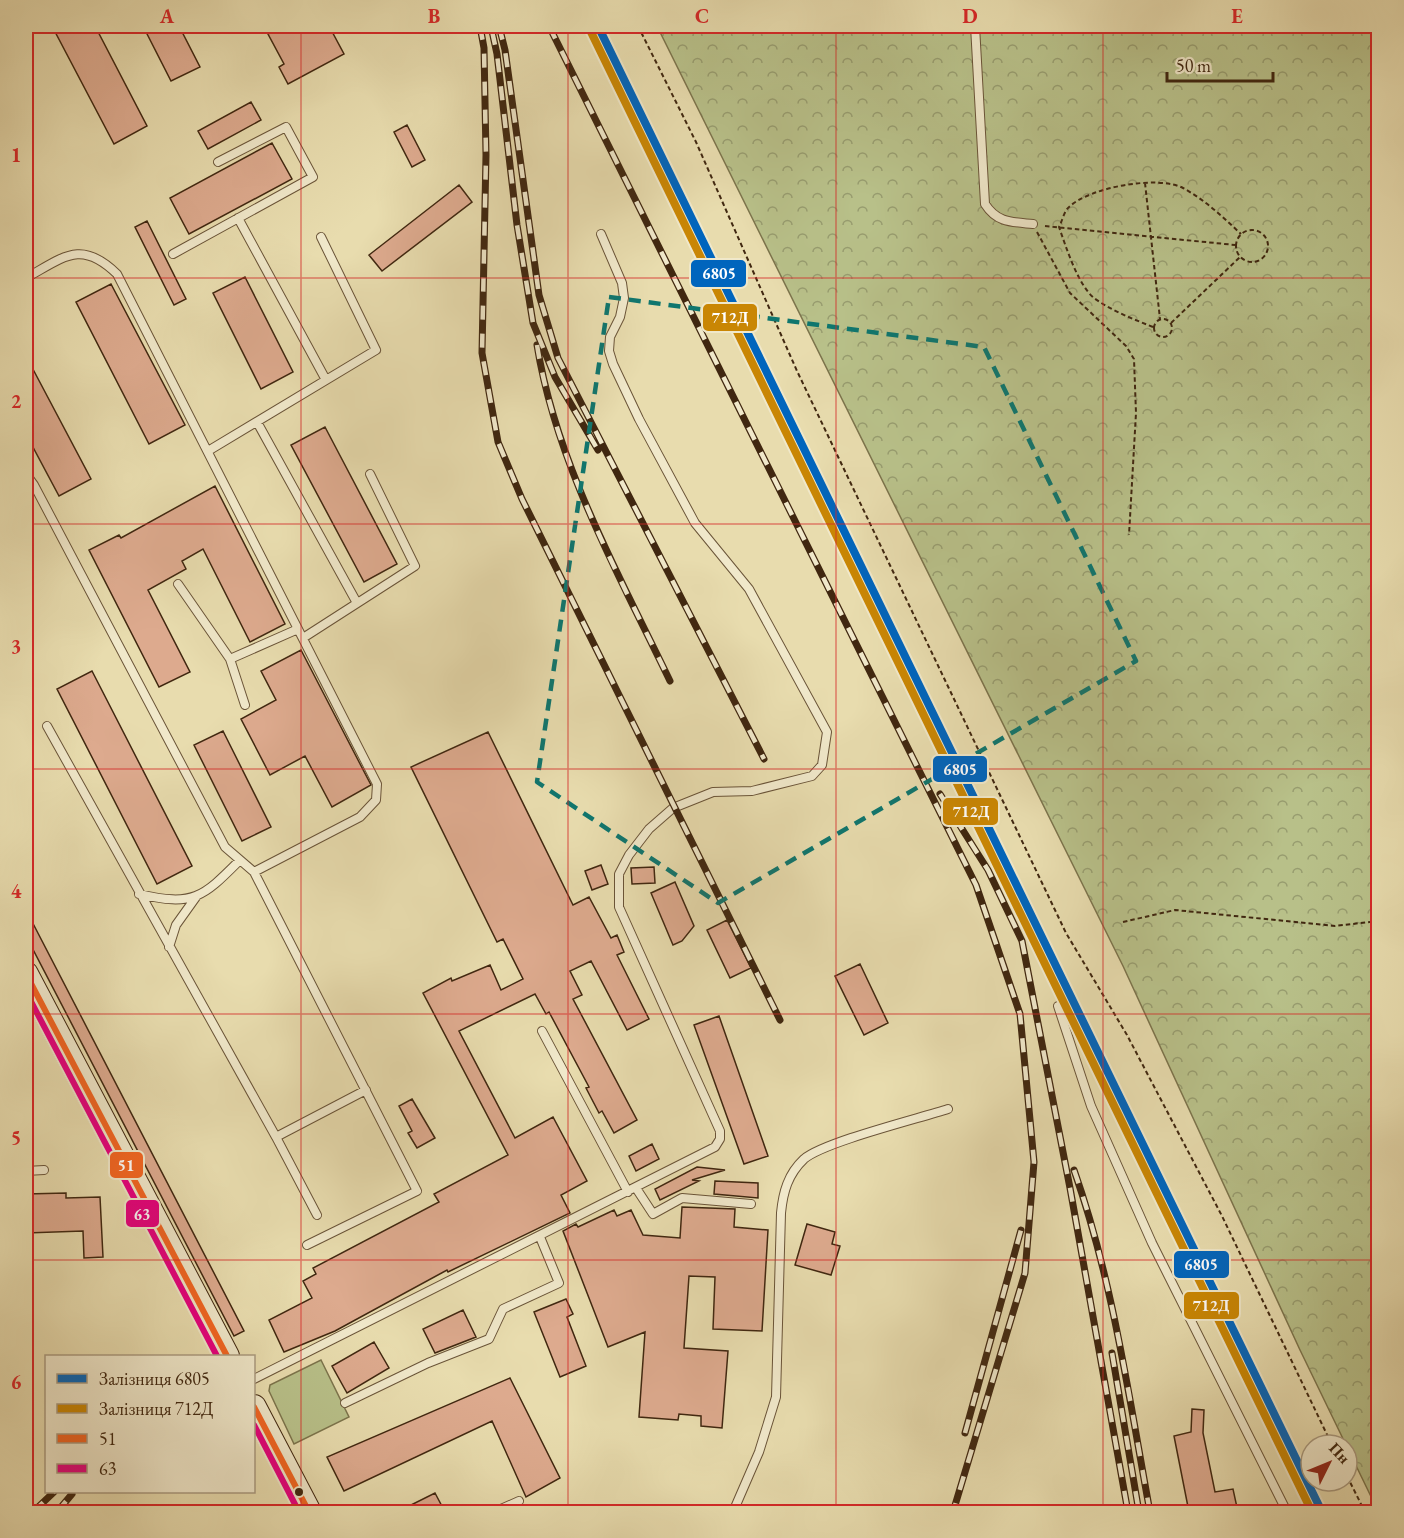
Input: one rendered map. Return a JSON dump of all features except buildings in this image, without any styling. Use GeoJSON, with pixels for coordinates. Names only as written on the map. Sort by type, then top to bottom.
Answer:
{"type":"FeatureCollection","features":[{"type":"Feature","properties":{"kind":"main road"},"geometry":{"type":"LineString","coordinates":[[26,974],[226,1355]]}},
{"type":"Feature","properties":{"kind":"main road"},"geometry":{"type":"LineString","coordinates":[[255,1409],[309,1512]]}},
{"type":"Feature","properties":{"kind":"lane"},"geometry":{"type":"LineString","coordinates":[[975,26],[985,204],[1001,221],[1033,225]]}},
{"type":"Feature","properties":{"kind":"lane"},"geometry":{"type":"LineString","coordinates":[[172,254],[313,177],[286,127],[218,162]]}},
{"type":"Feature","properties":{"kind":"lane"},"geometry":{"type":"LineString","coordinates":[[238,218],[326,380]]}},
{"type":"Feature","properties":{"kind":"lane"},"geometry":{"type":"LineString","coordinates":[[255,1379],[632,1190],[715,1147],[720,1139],[720,1131],[620,907],[619,874],[629,855],[649,829],[673,808],[713,792],[752,791],[812,776],[822,765],[827,732],[745,583],[695,523],[639,419],[613,364],[609,351],[610,337],[620,317],[624,298],[622,283],[601,234]]}},
{"type":"Feature","properties":{"kind":"lane"},"geometry":{"type":"LineString","coordinates":[[208,452],[376,350],[321,237]]}},
{"type":"Feature","properties":{"kind":"lane"},"geometry":{"type":"LineString","coordinates":[[26,278],[66,256],[85,253],[102,260],[117,274],[377,784],[376,800],[360,817],[254,872]]}},
{"type":"Feature","properties":{"kind":"lane"},"geometry":{"type":"LineString","coordinates":[[257,422],[357,603]]}},
{"type":"Feature","properties":{"kind":"lane"},"geometry":{"type":"LineString","coordinates":[[26,474],[40,495],[225,847],[254,872],[417,1191],[307,1245]]}},
{"type":"Feature","properties":{"kind":"lane"},"geometry":{"type":"LineString","coordinates":[[303,638],[416,566],[370,474]]}},
{"type":"Feature","properties":{"kind":"lane"},"geometry":{"type":"LineString","coordinates":[[178,584],[230,659],[245,705]]}},
{"type":"Feature","properties":{"kind":"lane"},"geometry":{"type":"LineString","coordinates":[[230,659],[298,629]]}},
{"type":"Feature","properties":{"kind":"lane"},"geometry":{"type":"LineString","coordinates":[[47,726],[276,1137],[316,1215]]}},
{"type":"Feature","properties":{"kind":"lane"},"geometry":{"type":"LineString","coordinates":[[139,894],[160,899],[196,897],[209,891],[240,860]]}},
{"type":"Feature","properties":{"kind":"lane"},"geometry":{"type":"LineString","coordinates":[[169,947],[176,925],[196,897]]}},
{"type":"Feature","properties":{"kind":"lane"},"geometry":{"type":"LineString","coordinates":[[1058,1006],[1091,1106],[1152,1243],[1287,1512]]}},
{"type":"Feature","properties":{"kind":"lane"},"geometry":{"type":"LineString","coordinates":[[542,1031],[632,1190],[653,1214],[682,1198],[751,1204]]}},
{"type":"Feature","properties":{"kind":"lane"},"geometry":{"type":"LineString","coordinates":[[276,1137],[366,1090]]}},
{"type":"Feature","properties":{"kind":"lane"},"geometry":{"type":"LineString","coordinates":[[733,1512],[759,1452],[776,1397],[782,1206],[786,1185],[795,1169],[814,1151],[948,1109]]}},
{"type":"Feature","properties":{"kind":"lane"},"geometry":{"type":"LineString","coordinates":[[26,1172],[44,1170]]}},
{"type":"Feature","properties":{"kind":"lane"},"geometry":{"type":"LineString","coordinates":[[345,1403],[428,1363],[489,1339],[503,1309],[559,1283],[540,1237]]}},
{"type":"Feature","properties":{"kind":"lane"},"geometry":{"type":"LineString","coordinates":[[494,1512],[519,1500]]}},
{"type":"Feature","properties":{"kind":"path"},"geometry":{"type":"LineString","coordinates":[[638,26],[696,142],[798,371],[1066,933],[1127,1035],[1222,1216],[1326,1433]]}},
{"type":"Feature","properties":{"kind":"path"},"geometry":{"type":"LineString","coordinates":[[1145,183],[1160,318],[1153,327]]}},
{"type":"Feature","properties":{"kind":"path"},"geometry":{"type":"LineString","coordinates":[[1239,257],[1171,323],[1170,334],[1165,338],[1159,337],[1153,327],[1117,312],[1092,297],[1072,262],[1059,228],[1069,207],[1108,187],[1145,183],[1181,187],[1214,209],[1241,234]]}},
{"type":"Feature","properties":{"kind":"path"},"geometry":{"type":"LineString","coordinates":[[1033,225],[1235,245]]}},
{"type":"Feature","properties":{"kind":"path"},"geometry":{"type":"LineString","coordinates":[[1033,225],[1070,292],[1126,346],[1134,360],[1136,413],[1129,535]]}},
{"type":"Feature","properties":{"kind":"path"},"geometry":{"type":"LineString","coordinates":[[1253,230],[1264,235],[1269,247],[1263,259],[1251,263],[1239,257],[1235,245],[1241,234],[1253,230]]}},
{"type":"Feature","properties":{"kind":"path"},"geometry":{"type":"LineString","coordinates":[[1160,318],[1171,323]]}},
{"type":"Feature","properties":{"kind":"path"},"geometry":{"type":"LineString","coordinates":[[1123,922],[1175,910],[1335,927],[1378,921]]}},
{"type":"Feature","properties":{"kind":"path"},"geometry":{"type":"LineString","coordinates":[[1356,1493],[1365,1512]]}},
{"type":"Feature","properties":{"kind":"highlighted area"},"geometry":{"type":"Polygon","coordinates":[[[609,297],[984,347],[1136,661],[718,903],[537,782],[609,297]]]}},
{"type":"Feature","properties":{"kind":"green space"},"geometry":{"type":"Polygon","coordinates":[[[657,26],[1378,26],[1378,1511],[1359,1472],[1359,1433],[1340,1433],[1123,966],[657,26]]]}},
{"type":"Feature","properties":{"kind":"green space"},"geometry":{"type":"Polygon","coordinates":[[[321,1360],[349,1417],[294,1444],[269,1391],[270,1385],[321,1360]]]}},
{"type":"Feature","properties":{"kind":"railway"},"geometry":{"type":"LineString","coordinates":[[480,26],[484,48],[486,155],[482,353],[498,442],[522,499],[780,1020]]}},
{"type":"Feature","properties":{"kind":"railway"},"geometry":{"type":"LineString","coordinates":[[499,26],[505,50],[539,295],[558,358],[764,759]]}},
{"type":"Feature","properties":{"kind":"railway"},"geometry":{"type":"LineString","coordinates":[[549,26],[976,885],[1020,1014],[1034,1162],[1025,1273],[953,1512]]}},
{"type":"Feature","properties":{"kind":"railway"},"geometry":{"type":"LineString","coordinates":[[492,31],[497,54],[517,225],[533,323],[555,377],[598,450]]}},
{"type":"Feature","properties":{"kind":"railway"},"geometry":{"type":"LineString","coordinates":[[537,345],[546,389],[574,475],[611,559],[670,681]]}},
{"type":"Feature","properties":{"kind":"railway"},"geometry":{"type":"LineString","coordinates":[[940,794],[988,870],[1022,941],[1070,1188],[1128,1512]]}},
{"type":"Feature","properties":{"kind":"railway"},"geometry":{"type":"LineString","coordinates":[[1074,1170],[1088,1212],[1110,1297],[1150,1512]]}},
{"type":"Feature","properties":{"kind":"railway"},"geometry":{"type":"LineString","coordinates":[[965,1433],[1021,1230]]}},
{"type":"Feature","properties":{"kind":"railway"},"geometry":{"type":"LineString","coordinates":[[1112,1353],[1139,1512]]}},
{"type":"Feature","properties":{"kind":"railway"},"geometry":{"type":"LineString","coordinates":[[33,1512],[53,1493]]}},
{"type":"Feature","properties":{"kind":"railway"},"geometry":{"type":"LineString","coordinates":[[57,1512],[72,1494]]}},
{"type":"Feature","properties":{"kind":"rail line","name":"6805"},"geometry":{"type":"LineString","coordinates":[[598,26],[1322,1512]]}},
{"type":"Feature","properties":{"kind":"rail line","name":"712Д"},"geometry":{"type":"LineString","coordinates":[[590,30],[1312,1512]]}},
{"type":"Feature","properties":{"kind":"transit line","name":"51"},"geometry":{"type":"LineString","coordinates":[[26,974],[226,1355]]}},
{"type":"Feature","properties":{"kind":"transit line","name":"63"},"geometry":{"type":"LineString","coordinates":[[26,992],[216,1355]]}},
{"type":"Feature","properties":{"kind":"transit line","name":"51"},"geometry":{"type":"LineString","coordinates":[[255,1409],[309,1512]]}},
{"type":"Feature","properties":{"kind":"transit line","name":"63"},"geometry":{"type":"LineString","coordinates":[[255,1427],[299,1512]]}}]}
